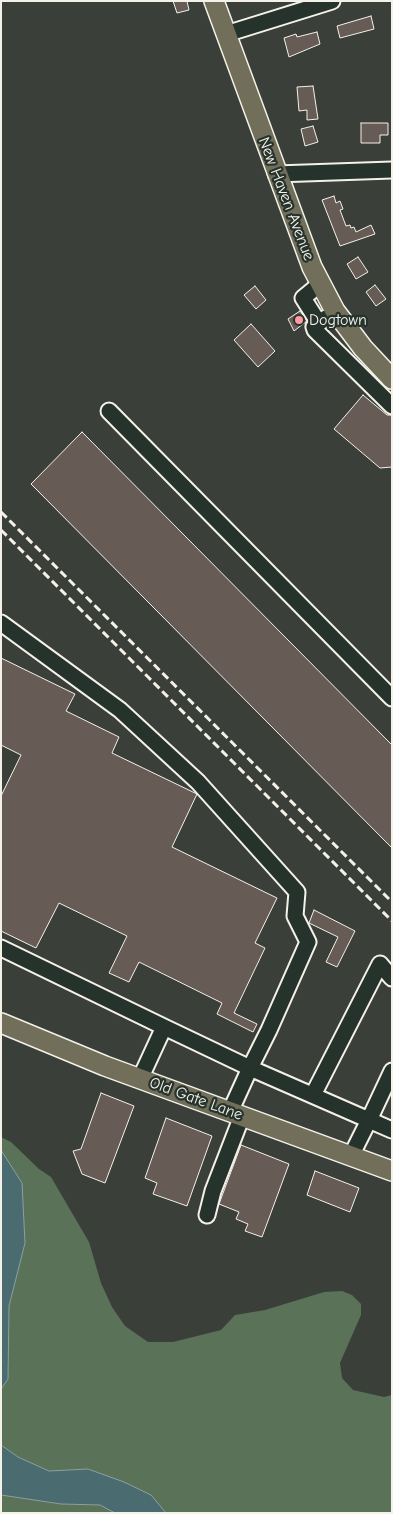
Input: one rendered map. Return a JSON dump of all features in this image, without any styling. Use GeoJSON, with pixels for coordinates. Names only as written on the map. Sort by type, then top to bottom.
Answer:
{"type":"FeatureCollection","features":[{"type":"Feature","properties":{"kind":"main road","name":"New Haven Avenue"},"geometry":{"type":"LineString","coordinates":[[214,1],[276,174],[320,284],[335,311],[363,348],[392,379]]}},
{"type":"Feature","properties":{"kind":"main road","name":"Old Gate Lane"},"geometry":{"type":"LineString","coordinates":[[1,1023],[140,1079],[392,1171]]}},
{"type":"Feature","properties":{"kind":"street"},"geometry":{"type":"LineString","coordinates":[[226,34],[332,1]]}},
{"type":"Feature","properties":{"kind":"street"},"geometry":{"type":"LineString","coordinates":[[276,174],[392,170]]}},
{"type":"Feature","properties":{"kind":"street"},"geometry":{"type":"LineString","coordinates":[[319,323],[303,298],[320,284]]}},
{"type":"Feature","properties":{"kind":"street"},"geometry":{"type":"LineString","coordinates":[[335,311],[314,327],[315,330],[389,400]]}},
{"type":"Feature","properties":{"kind":"street"},"geometry":{"type":"LineString","coordinates":[[109,411],[392,698]]}},
{"type":"Feature","properties":{"kind":"street"},"geometry":{"type":"LineString","coordinates":[[1,623],[120,710],[198,782],[297,892],[295,916],[308,942],[250,1068],[207,1215]]}},
{"type":"Feature","properties":{"kind":"street"},"geometry":{"type":"LineString","coordinates":[[1,948],[250,1068],[392,1130]]}},
{"type":"Feature","properties":{"kind":"street"},"geometry":{"type":"LineString","coordinates":[[313,1095],[380,964],[392,978]]}},
{"type":"Feature","properties":{"kind":"street"},"geometry":{"type":"LineString","coordinates":[[140,1079],[164,1026]]}},
{"type":"Feature","properties":{"kind":"street"},"geometry":{"type":"LineString","coordinates":[[351,1156],[392,1071]]}},
{"type":"Feature","properties":{"kind":"green space"},"geometry":{"type":"Polygon","coordinates":[[[1,1137],[11,1142],[39,1169],[51,1177],[89,1242],[101,1283],[112,1307],[125,1326],[148,1342],[173,1342],[221,1330],[235,1315],[265,1310],[324,1292],[342,1291],[352,1295],[361,1304],[361,1315],[340,1363],[342,1378],[353,1390],[384,1397],[392,1395],[392,1513],[166,1513],[151,1495],[88,1469],[49,1471],[18,1457],[1,1445],[1,1389],[8,1378],[9,1306],[25,1243],[22,1183],[1,1150],[1,1137]]]}},
{"type":"Feature","properties":{"kind":"green space"},"geometry":{"type":"Polygon","coordinates":[[[1,1495],[61,1504],[100,1505],[115,1513],[1,1513],[1,1495]]]}},
{"type":"Feature","properties":{"kind":"water"},"geometry":{"type":"Polygon","coordinates":[[[1,1150],[22,1183],[25,1243],[9,1306],[8,1379],[1,1389],[1,1150]]]}},
{"type":"Feature","properties":{"kind":"water"},"geometry":{"type":"Polygon","coordinates":[[[1,1445],[18,1457],[49,1471],[88,1469],[124,1482],[151,1495],[166,1513],[115,1513],[100,1505],[61,1504],[1,1495],[1,1445]]]}},
{"type":"Feature","properties":{"kind":"building"},"geometry":{"type":"Polygon","coordinates":[[[173,1],[187,1],[189,10],[177,13],[173,1]]]}},
{"type":"Feature","properties":{"kind":"building"},"geometry":{"type":"Polygon","coordinates":[[[371,16],[374,29],[340,38],[337,26],[371,16]]]}},
{"type":"Feature","properties":{"kind":"building"},"geometry":{"type":"Polygon","coordinates":[[[317,32],[320,44],[289,57],[284,38],[296,34],[297,37],[317,32]]]}},
{"type":"Feature","properties":{"kind":"building"},"geometry":{"type":"Polygon","coordinates":[[[313,86],[318,119],[307,120],[307,110],[299,111],[297,87],[313,86]]]}},
{"type":"Feature","properties":{"kind":"building"},"geometry":{"type":"Polygon","coordinates":[[[361,123],[388,123],[388,135],[380,135],[380,143],[361,143],[361,123]]]}},
{"type":"Feature","properties":{"kind":"building"},"geometry":{"type":"Polygon","coordinates":[[[313,126],[318,142],[305,146],[301,129],[313,126]]]}},
{"type":"Feature","properties":{"kind":"building"},"geometry":{"type":"Polygon","coordinates":[[[334,196],[336,203],[340,201],[343,209],[340,210],[346,226],[354,227],[356,232],[371,225],[375,234],[340,246],[322,200],[334,196]]]}},
{"type":"Feature","properties":{"kind":"building"},"geometry":{"type":"Polygon","coordinates":[[[358,257],[368,272],[356,279],[347,264],[358,257]]]}},
{"type":"Feature","properties":{"kind":"building"},"geometry":{"type":"Polygon","coordinates":[[[375,285],[386,299],[376,306],[366,292],[375,285]]]}},
{"type":"Feature","properties":{"kind":"building"},"geometry":{"type":"Polygon","coordinates":[[[255,286],[266,300],[256,309],[244,295],[255,286]]]}},
{"type":"Feature","properties":{"kind":"building","name":"Dogtown"},"geometry":{"type":"Polygon","coordinates":[[[300,311],[307,321],[294,331],[288,319],[300,311]]]}},
{"type":"Feature","properties":{"kind":"building"},"geometry":{"type":"Polygon","coordinates":[[[251,324],[275,351],[258,367],[234,340],[251,324]]]}},
{"type":"Feature","properties":{"kind":"building"},"geometry":{"type":"Polygon","coordinates":[[[363,395],[387,415],[392,415],[392,467],[380,468],[334,429],[363,395]]]}},
{"type":"Feature","properties":{"kind":"building"},"geometry":{"type":"Polygon","coordinates":[[[82,432],[392,745],[392,848],[31,484],[82,432]]]}},
{"type":"Feature","properties":{"kind":"building"},"geometry":{"type":"Polygon","coordinates":[[[1,658],[75,694],[66,711],[119,737],[112,753],[197,794],[172,847],[277,898],[255,943],[265,948],[234,1013],[257,1024],[253,1032],[217,1014],[222,1003],[139,962],[129,982],[109,973],[127,936],[59,903],[36,948],[1,931],[1,796],[21,755],[1,745],[1,658]]]}},
{"type":"Feature","properties":{"kind":"building"},"geometry":{"type":"Polygon","coordinates":[[[314,910],[355,931],[337,967],[326,962],[338,937],[309,923],[314,910]]]}},
{"type":"Feature","properties":{"kind":"building"},"geometry":{"type":"Polygon","coordinates":[[[101,1093],[134,1106],[105,1183],[82,1174],[73,1151],[81,1149],[101,1093]]]}},
{"type":"Feature","properties":{"kind":"building"},"geometry":{"type":"Polygon","coordinates":[[[166,1118],[212,1136],[187,1206],[153,1194],[157,1183],[145,1178],[166,1118]]]}},
{"type":"Feature","properties":{"kind":"building"},"geometry":{"type":"Polygon","coordinates":[[[241,1145],[289,1164],[262,1237],[245,1231],[248,1224],[236,1219],[239,1212],[219,1204],[241,1145]]]}},
{"type":"Feature","properties":{"kind":"building"},"geometry":{"type":"Polygon","coordinates":[[[315,1171],[359,1188],[350,1212],[307,1195],[315,1171]]]}},
{"type":"Feature","properties":{"kind":"railway"},"geometry":{"type":"LineString","coordinates":[[1,512],[392,902]]}},
{"type":"Feature","properties":{"kind":"railway"},"geometry":{"type":"LineString","coordinates":[[1,530],[392,921]]}},
{"type":"Feature","properties":{"kind":"place","name":"Dogtown"},"geometry":{"type":"Point","coordinates":[299,320]}}]}
